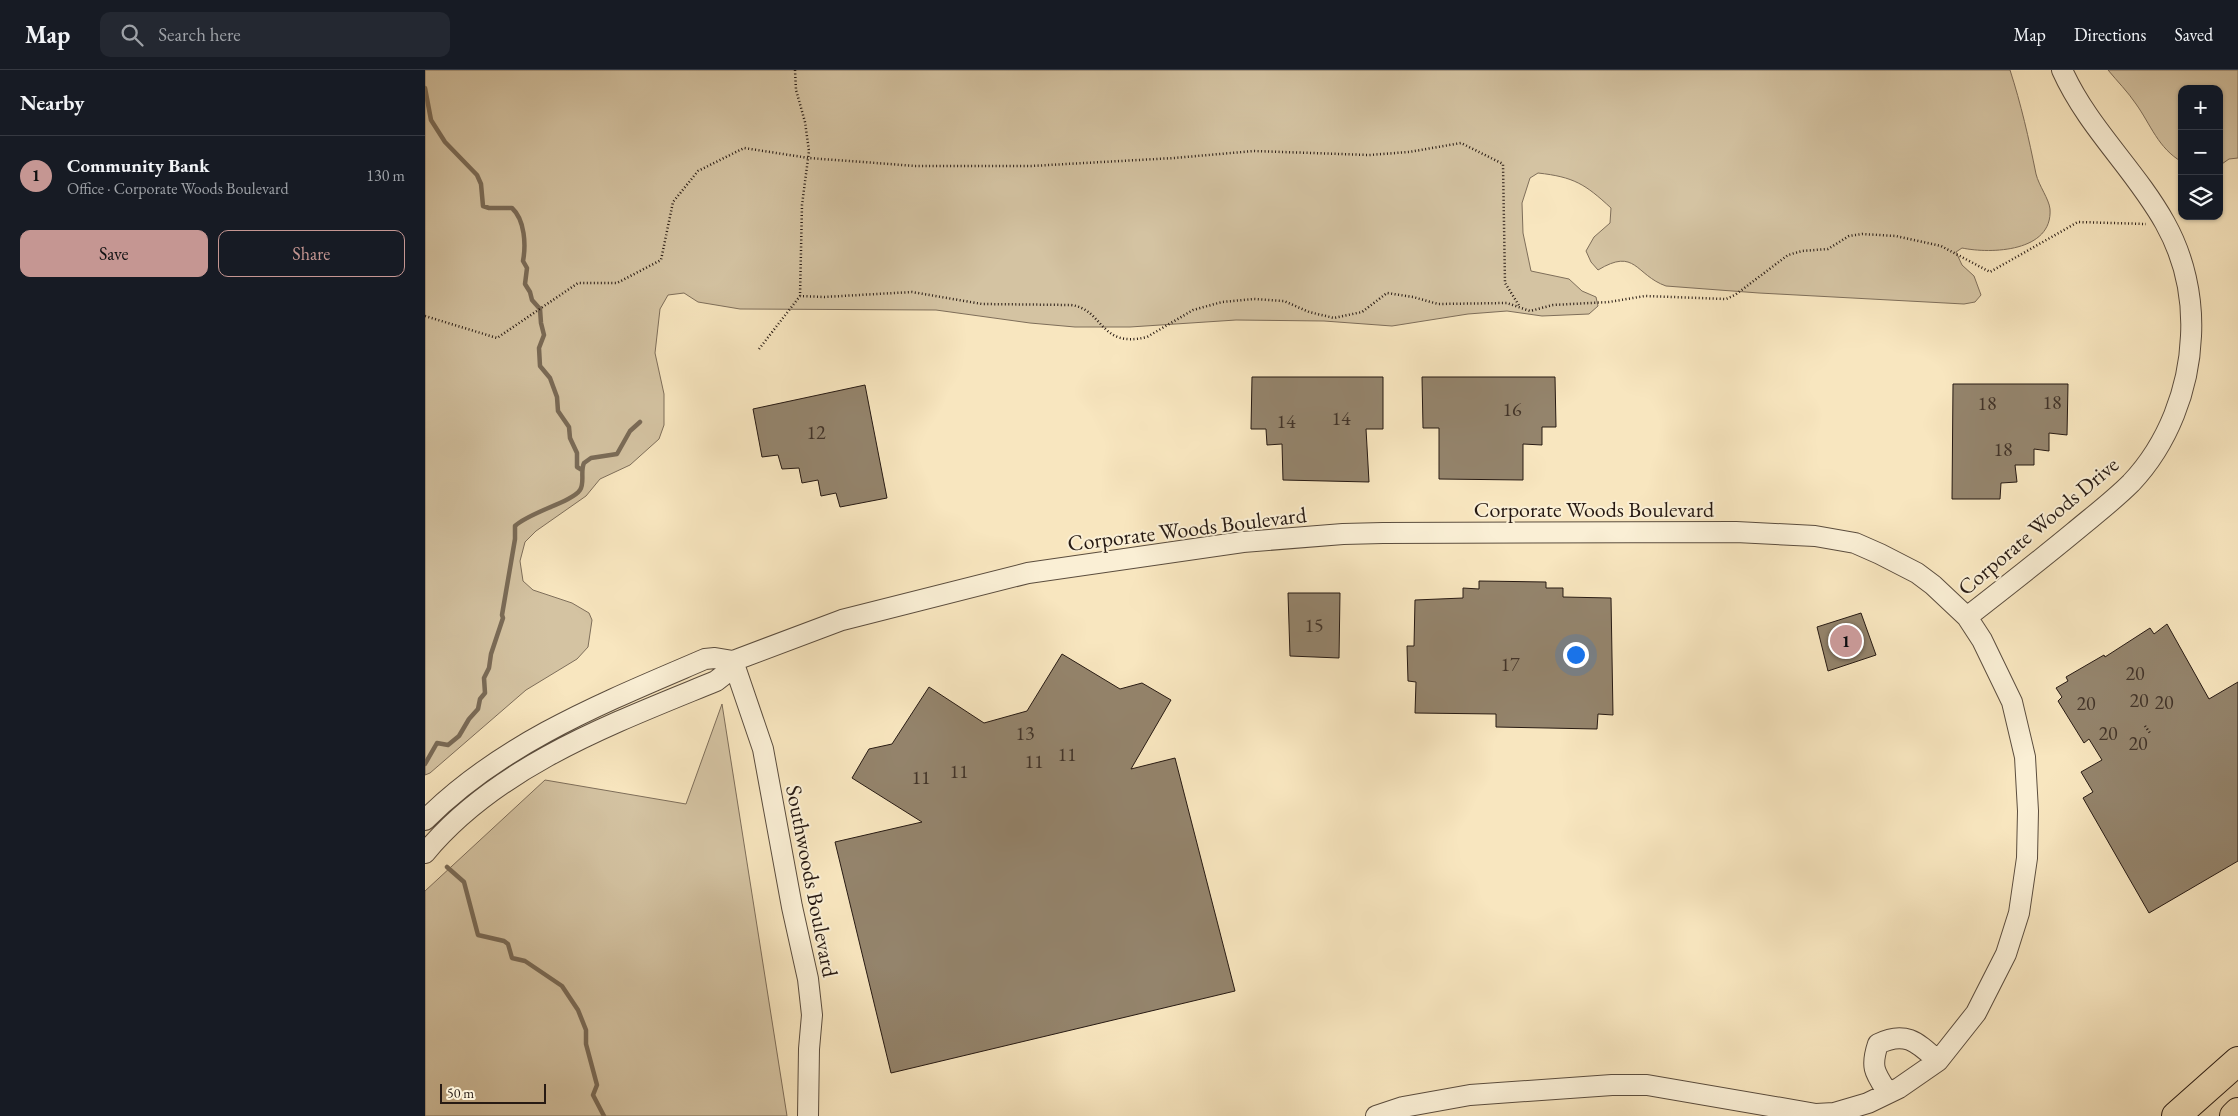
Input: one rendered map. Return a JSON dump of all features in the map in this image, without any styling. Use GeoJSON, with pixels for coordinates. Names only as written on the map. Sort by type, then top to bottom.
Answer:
{"type":"FeatureCollection","features":[{"type":"Feature","properties":{"kind":"highway"},"geometry":{"type":"LineString","coordinates":[[2176,1116],[2238,1061]]}},
{"type":"Feature","properties":{"kind":"highway"},"geometry":{"type":"LineString","coordinates":[[2234,1116],[2238,1112]]}},
{"type":"Feature","properties":{"kind":"street","name":"Corporate Woods Drive"},"geometry":{"type":"LineString","coordinates":[[1967,617],[2118,496],[2143,468],[2160,442],[2178,403],[2185,380],[2191,327],[2189,297],[2184,268],[2166,224],[2143,189],[2085,113],[2062,70]]}},
{"type":"Feature","properties":{"kind":"street","name":"Corporate Woods Boulevard"},"geometry":{"type":"LineString","coordinates":[[425,820],[468,782],[499,759],[579,714],[705,659],[715,658],[733,661],[842,620],[1028,573],[1243,542],[1343,534],[1736,532],[1815,536],[1855,543],[1917,573],[1967,617],[1990,655],[2011,702],[2025,756],[2029,811],[2027,858],[2019,913],[2006,954],[1976,1014],[1938,1061],[1888,1094],[1852,1109],[1816,1114],[1647,1085],[1612,1084],[1470,1095],[1403,1107],[1376,1116]]}},
{"type":"Feature","properties":{"kind":"street"},"geometry":{"type":"LineString","coordinates":[[425,853],[453,824],[512,778],[590,736],[717,681],[725,674],[733,661]]}},
{"type":"Feature","properties":{"kind":"street","name":"Southwoods Boulevard"},"geometry":{"type":"LineString","coordinates":[[733,661],[763,749],[793,915],[808,979],[812,1015],[809,1049],[808,1116]]}},
{"type":"Feature","properties":{"kind":"street"},"geometry":{"type":"LineString","coordinates":[[1888,1094],[1873,1071],[1874,1056],[1878,1044],[1889,1038],[1904,1037],[1921,1046],[1938,1061]]}},
{"type":"Feature","properties":{"kind":"path"},"geometry":{"type":"LineString","coordinates":[[759,349],[800,296],[802,205],[809,158],[808,135],[796,90],[795,70]]}},
{"type":"Feature","properties":{"kind":"path"},"geometry":{"type":"LineString","coordinates":[[425,316],[497,338],[578,283],[617,283],[661,260],[673,202],[698,171],[744,148],[809,158],[916,166],[1031,166],[1174,158],[1254,151],[1369,155],[1409,152],[1461,143],[1503,164],[1505,283],[1520,308]]}},
{"type":"Feature","properties":{"kind":"path"},"geometry":{"type":"LineString","coordinates":[[800,296],[824,297],[912,292],[982,304],[1071,305],[1085,309],[1110,334],[1130,339],[1147,337],[1193,310],[1222,302],[1254,298],[1284,301],[1309,312],[1334,318],[1362,312],[1387,293],[1413,296],[1438,304],[1469,302],[1488,305],[1500,302],[1530,311],[1553,305],[1609,302],[1645,296],[1726,299],[1735,296],[1788,256],[1802,251],[1828,249],[1849,236],[1861,234],[1903,237],[1941,246],[1990,272],[2078,222],[2166,224]]}},
{"type":"Feature","properties":{"kind":"path"},"geometry":{"type":"LineString","coordinates":[[2145,726],[2150,733]]}},
{"type":"Feature","properties":{"kind":"shaded area"},"geometry":{"type":"Polygon","coordinates":[[[425,70],[2010,70],[2025,122],[2036,174],[2050,209],[2048,223],[2042,234],[2031,242],[2003,250],[1962,248],[1956,252],[1962,265],[1974,276],[1981,295],[1975,302],[1964,304],[1666,286],[1648,276],[1635,265],[1620,261],[1598,270],[1591,262],[1586,251],[1594,237],[1610,223],[1611,208],[1594,193],[1578,183],[1561,177],[1538,173],[1530,178],[1522,203],[1523,233],[1531,271],[1569,279],[1582,291],[1596,297],[1598,306],[1589,314],[1542,316],[1507,311],[1468,314],[1392,326],[1324,321],[1236,320],[1130,327],[1075,327],[936,310],[740,309],[698,302],[684,293],[668,295],[660,309],[655,353],[664,394],[664,425],[659,439],[630,465],[600,479],[586,496],[536,531],[525,542],[520,561],[523,581],[533,590],[572,603],[589,613],[592,620],[588,647],[577,659],[526,690],[430,773],[425,775],[425,70]]]}},
{"type":"Feature","properties":{"kind":"shaded area"},"geometry":{"type":"Polygon","coordinates":[[[2108,70],[2238,70],[2238,158],[2229,159],[2223,163],[2223,85],[2178,85],[2178,159],[2161,143],[2133,100],[2108,70]]]}},
{"type":"Feature","properties":{"kind":"shaded area"},"geometry":{"type":"Polygon","coordinates":[[[722,704],[787,1116],[425,1116],[425,891],[545,780],[686,804],[722,704]]]}},
{"type":"Feature","properties":{"kind":"building"},"geometry":{"type":"Polygon","coordinates":[[[1252,377],[1383,377],[1383,429],[1366,429],[1369,482],[1283,480],[1282,444],[1267,445],[1266,429],[1251,429],[1252,377]]]}},
{"type":"Feature","properties":{"kind":"building"},"geometry":{"type":"Polygon","coordinates":[[[1422,377],[1555,377],[1556,427],[1542,427],[1542,445],[1523,444],[1523,480],[1439,479],[1439,428],[1423,428],[1422,377]]]}},
{"type":"Feature","properties":{"kind":"building"},"geometry":{"type":"Polygon","coordinates":[[[1953,384],[2068,384],[2067,435],[2049,433],[2049,451],[2034,449],[2034,465],[2015,465],[2017,482],[2001,483],[2000,499],[1952,499],[1953,384]]]}},
{"type":"Feature","properties":{"kind":"building"},"geometry":{"type":"Polygon","coordinates":[[[865,385],[887,498],[840,507],[836,493],[821,496],[818,480],[802,483],[799,468],[782,469],[778,455],[762,457],[753,409],[865,385]]]}},
{"type":"Feature","properties":{"kind":"building"},"geometry":{"type":"Polygon","coordinates":[[[1479,581],[1546,582],[1546,588],[1563,588],[1563,597],[1611,598],[1613,715],[1598,714],[1597,729],[1496,727],[1496,714],[1415,713],[1416,682],[1408,681],[1407,646],[1414,646],[1415,600],[1463,598],[1463,588],[1479,589],[1479,581]]]}},
{"type":"Feature","properties":{"kind":"building"},"geometry":{"type":"Polygon","coordinates":[[[1288,593],[1340,593],[1339,658],[1290,656],[1288,593]]]}},
{"type":"Feature","properties":{"kind":"building"},"geometry":{"type":"Polygon","coordinates":[[[1861,613],[1876,655],[1828,671],[1817,627],[1861,613]]]}},
{"type":"Feature","properties":{"kind":"building"},"geometry":{"type":"Polygon","coordinates":[[[2167,624],[2209,699],[2238,682],[2238,861],[2149,913],[2083,798],[2093,792],[2081,772],[2102,760],[2089,739],[2084,743],[2058,701],[2062,697],[2056,688],[2068,681],[2066,677],[2104,655],[2105,657],[2150,628],[2154,634],[2167,624]]]}},
{"type":"Feature","properties":{"kind":"building"},"geometry":{"type":"Polygon","coordinates":[[[1062,654],[1120,689],[1142,683],[1171,700],[1131,769],[1175,758],[1235,991],[891,1073],[835,842],[922,822],[852,778],[869,749],[892,744],[929,687],[984,723],[1027,711],[1062,654]]]}},
{"type":"Feature","properties":{"kind":"waterway"},"geometry":{"type":"LineString","coordinates":[[425,88],[431,120],[445,142],[477,175],[481,184],[483,206],[489,208],[512,208],[520,219],[524,240],[523,261],[527,268],[525,284],[532,300],[540,309],[544,335],[539,348],[540,366],[550,378],[557,397],[558,411],[569,427],[570,438],[577,453],[577,467],[582,470]]}},
{"type":"Feature","properties":{"kind":"waterway"},"geometry":{"type":"LineString","coordinates":[[425,764],[437,743],[448,745],[459,736],[469,719],[478,709],[480,699],[485,693],[484,678],[489,668],[491,654],[503,618],[515,539],[515,526],[530,516],[576,494],[581,487],[584,463],[591,458],[617,454],[630,431],[640,422]]}},
{"type":"Feature","properties":{"kind":"waterway"},"geometry":{"type":"LineString","coordinates":[[447,867],[464,882],[478,935],[504,941],[508,944],[512,958],[525,961],[562,986],[578,1010],[586,1030],[586,1044],[597,1085],[593,1095],[604,1116]]}},
{"type":"Feature","properties":{"kind":"place","name":"Community Bank"},"geometry":{"type":"Point","coordinates":[1846,641]}}]}
